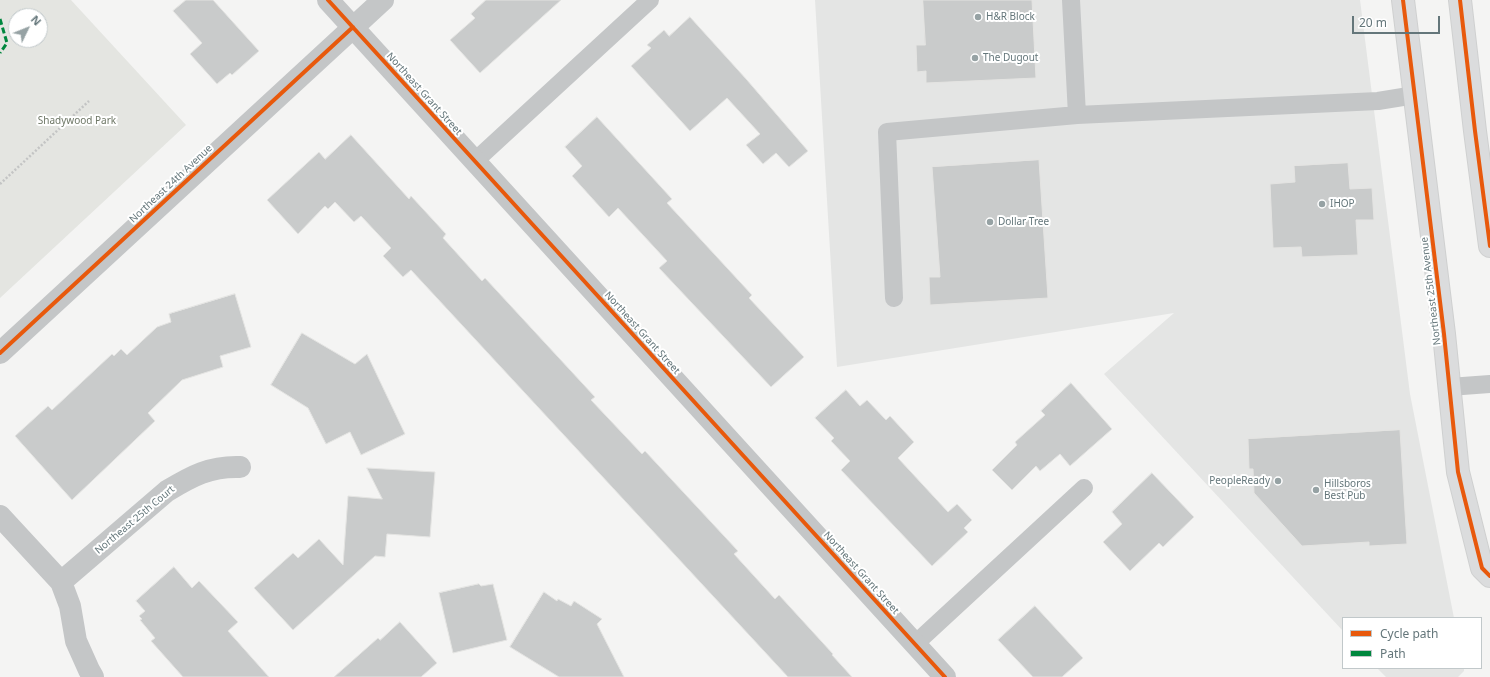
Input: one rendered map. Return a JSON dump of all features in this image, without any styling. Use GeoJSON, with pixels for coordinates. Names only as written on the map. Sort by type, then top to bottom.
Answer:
{"type":"FeatureCollection","features":[{"type":"Feature","properties":{"kind":"main road","name":"Northeast 25th Avenue"},"geometry":{"type":"LineString","coordinates":[[1402,0],[1444,334],[1458,472],[1482,568],[1490,576]]}},
{"type":"Feature","properties":{"kind":"main road"},"geometry":{"type":"LineString","coordinates":[[1460,0],[1490,246]]}},
{"type":"Feature","properties":{"kind":"street","name":"Northeast Grant Street"},"geometry":{"type":"LineString","coordinates":[[328,0],[945,677]]}},
{"type":"Feature","properties":{"kind":"street","name":"Northeast 24th Avenue"},"geometry":{"type":"LineString","coordinates":[[0,353],[384,0]]}},
{"type":"Feature","properties":{"kind":"street","name":"Northeast 25th Court"},"geometry":{"type":"LineString","coordinates":[[61,582],[167,491],[187,479],[208,470],[225,467],[240,467]]}},
{"type":"Feature","properties":{"kind":"street"},"geometry":{"type":"LineString","coordinates":[[0,516],[61,582],[70,606],[76,641],[93,677]]}},
{"type":"Feature","properties":{"kind":"lane"},"geometry":{"type":"LineString","coordinates":[[474,161],[650,0]]}},
{"type":"Feature","properties":{"kind":"lane"},"geometry":{"type":"LineString","coordinates":[[1071,0],[1077,115]]}},
{"type":"Feature","properties":{"kind":"lane"},"geometry":{"type":"LineString","coordinates":[[894,298],[887,132],[1077,115],[1378,100],[1415,95]]}},
{"type":"Feature","properties":{"kind":"lane"},"geometry":{"type":"LineString","coordinates":[[1449,387],[1490,384]]}},
{"type":"Feature","properties":{"kind":"lane"},"geometry":{"type":"LineString","coordinates":[[915,644],[1084,488]]}},
{"type":"Feature","properties":{"kind":"path"},"geometry":{"type":"LineString","coordinates":[[0,184],[89,101]]}},
{"type":"Feature","properties":{"kind":"shaded area"},"geometry":{"type":"Polygon","coordinates":[[[815,0],[1360,0],[1410,394],[1454,617],[1342,617],[1342,630],[1104,374],[1174,313],[837,367],[815,0]]]}},
{"type":"Feature","properties":{"kind":"shaded area"},"geometry":{"type":"Polygon","coordinates":[[[1378,669],[1464,669],[1458,677],[1386,677],[1378,669]]]}},
{"type":"Feature","properties":{"kind":"green space","name":"Shadywood Park"},"geometry":{"type":"Polygon","coordinates":[[[0,0],[71,0],[186,125],[0,298],[0,0]]]}},
{"type":"Feature","properties":{"kind":"building"},"geometry":{"type":"Polygon","coordinates":[[[186,0],[213,0],[259,51],[232,75],[230,73],[217,84],[190,54],[202,43],[173,11],[186,0]]]}},
{"type":"Feature","properties":{"kind":"building"},"geometry":{"type":"Polygon","coordinates":[[[486,0],[561,0],[480,73],[450,40],[475,18],[471,14],[486,0]]]}},
{"type":"Feature","properties":{"kind":"building","name":"The Dugout"},"geometry":{"type":"Polygon","coordinates":[[[923,0],[1032,0],[1036,78],[926,83],[926,71],[917,72],[916,45],[925,45],[923,0]]]}},
{"type":"Feature","properties":{"kind":"building"},"geometry":{"type":"Polygon","coordinates":[[[690,17],[808,151],[789,167],[776,153],[763,164],[746,145],[760,134],[727,98],[690,131],[631,66],[651,48],[647,45],[664,30],[669,36],[690,17]]]}},
{"type":"Feature","properties":{"kind":"building"},"geometry":{"type":"Polygon","coordinates":[[[597,117],[672,199],[667,203],[752,295],[749,298],[804,357],[771,387],[659,268],[667,261],[618,208],[609,217],[572,176],[582,166],[565,147],[597,117]]]}},
{"type":"Feature","properties":{"kind":"building"},"geometry":{"type":"Polygon","coordinates":[[[351,135],[409,199],[411,196],[446,234],[443,238],[482,281],[485,278],[595,397],[591,400],[642,454],[645,451],[738,551],[734,554],[775,599],[779,595],[852,677],[788,677],[411,270],[403,277],[383,256],[391,248],[361,216],[354,222],[335,202],[328,209],[325,206],[298,234],[267,200],[319,152],[325,159],[351,135]]]}},
{"type":"Feature","properties":{"kind":"building","name":"Dollar Tree"},"geometry":{"type":"Polygon","coordinates":[[[1039,160],[1048,298],[930,305],[929,277],[940,277],[932,167],[1039,160]]]}},
{"type":"Feature","properties":{"kind":"building","name":"IHOP"},"geometry":{"type":"Polygon","coordinates":[[[1348,163],[1350,189],[1372,188],[1374,220],[1356,220],[1358,255],[1302,257],[1301,247],[1273,248],[1270,184],[1295,182],[1294,166],[1348,163]]]}},
{"type":"Feature","properties":{"kind":"building"},"geometry":{"type":"Polygon","coordinates":[[[235,294],[251,347],[220,356],[223,367],[182,380],[148,413],[155,421],[72,500],[15,436],[48,406],[52,410],[112,354],[114,356],[121,349],[127,355],[157,327],[171,322],[169,314],[235,294]]]}},
{"type":"Feature","properties":{"kind":"building"},"geometry":{"type":"Polygon","coordinates":[[[302,333],[355,364],[367,354],[405,434],[361,455],[350,432],[326,444],[308,408],[271,385],[302,333]]]}},
{"type":"Feature","properties":{"kind":"building"},"geometry":{"type":"Polygon","coordinates":[[[1071,383],[1112,429],[1070,466],[1060,454],[1040,471],[1036,466],[1012,490],[992,470],[1017,445],[1015,442],[1045,415],[1041,411],[1071,383]]]}},
{"type":"Feature","properties":{"kind":"building"},"geometry":{"type":"Polygon","coordinates":[[[846,390],[860,406],[867,400],[886,420],[890,416],[914,442],[898,458],[948,512],[957,504],[972,520],[964,528],[968,532],[932,566],[841,470],[850,461],[831,441],[834,438],[815,418],[846,390]]]}},
{"type":"Feature","properties":{"kind":"building"},"geometry":{"type":"Polygon","coordinates":[[[1400,430],[1407,544],[1369,546],[1369,542],[1302,546],[1254,493],[1253,469],[1249,469],[1248,439],[1400,430]]]}},
{"type":"Feature","properties":{"kind":"building"},"geometry":{"type":"Polygon","coordinates":[[[367,468],[435,472],[430,537],[387,534],[385,557],[375,556],[293,630],[254,588],[293,553],[298,558],[319,539],[343,565],[348,496],[382,499],[367,468]]]}},
{"type":"Feature","properties":{"kind":"building"},"geometry":{"type":"Polygon","coordinates":[[[1152,473],[1194,517],[1163,547],[1159,543],[1130,571],[1103,542],[1122,524],[1112,512],[1152,473]]]}},
{"type":"Feature","properties":{"kind":"building"},"geometry":{"type":"Polygon","coordinates":[[[174,567],[192,588],[199,581],[238,622],[228,631],[269,677],[183,677],[151,641],[155,638],[140,620],[142,619],[139,616],[145,611],[136,601],[174,567]]]}},
{"type":"Feature","properties":{"kind":"building"},"geometry":{"type":"Polygon","coordinates":[[[479,584],[481,586],[493,584],[507,640],[453,653],[439,593],[479,584]]]}},
{"type":"Feature","properties":{"kind":"building"},"geometry":{"type":"Polygon","coordinates":[[[544,592],[557,601],[558,599],[571,606],[574,601],[602,619],[597,624],[624,677],[559,677],[510,647],[544,592]]]}},
{"type":"Feature","properties":{"kind":"building"},"geometry":{"type":"Polygon","coordinates":[[[1035,606],[1083,658],[1062,677],[1033,677],[998,640],[1035,606]]]}},
{"type":"Feature","properties":{"kind":"building"},"geometry":{"type":"Polygon","coordinates":[[[400,622],[437,663],[421,677],[334,677],[378,638],[380,640],[400,622]]]}},
{"type":"Feature","properties":{"kind":"marked path"},"geometry":{"type":"LineString","coordinates":[[0,19],[7,43],[0,53]]}},
{"type":"Feature","properties":{"kind":"cycle path"},"geometry":{"type":"LineString","coordinates":[[328,0],[945,677]]}},
{"type":"Feature","properties":{"kind":"cycle path"},"geometry":{"type":"LineString","coordinates":[[1403,0],[1444,334],[1458,472],[1482,568],[1490,576]]}},
{"type":"Feature","properties":{"kind":"cycle path"},"geometry":{"type":"LineString","coordinates":[[1460,0],[1490,246]]}},
{"type":"Feature","properties":{"kind":"cycle path"},"geometry":{"type":"LineString","coordinates":[[0,353],[353,27]]}},
{"type":"Feature","properties":{"kind":"place","name":"H&R Block"},"geometry":{"type":"Point","coordinates":[978,17]}},
{"type":"Feature","properties":{"kind":"place","name":"The Dugout"},"geometry":{"type":"Point","coordinates":[975,58]}},
{"type":"Feature","properties":{"kind":"place","name":"IHOP"},"geometry":{"type":"Point","coordinates":[1322,204]}},
{"type":"Feature","properties":{"kind":"place","name":"Dollar Tree"},"geometry":{"type":"Point","coordinates":[990,222]}},
{"type":"Feature","properties":{"kind":"place","name":"PeopleReady"},"geometry":{"type":"Point","coordinates":[1278,481]}},
{"type":"Feature","properties":{"kind":"place","name":"Hillsboros Best Pub"},"geometry":{"type":"Point","coordinates":[1316,490]}}]}
